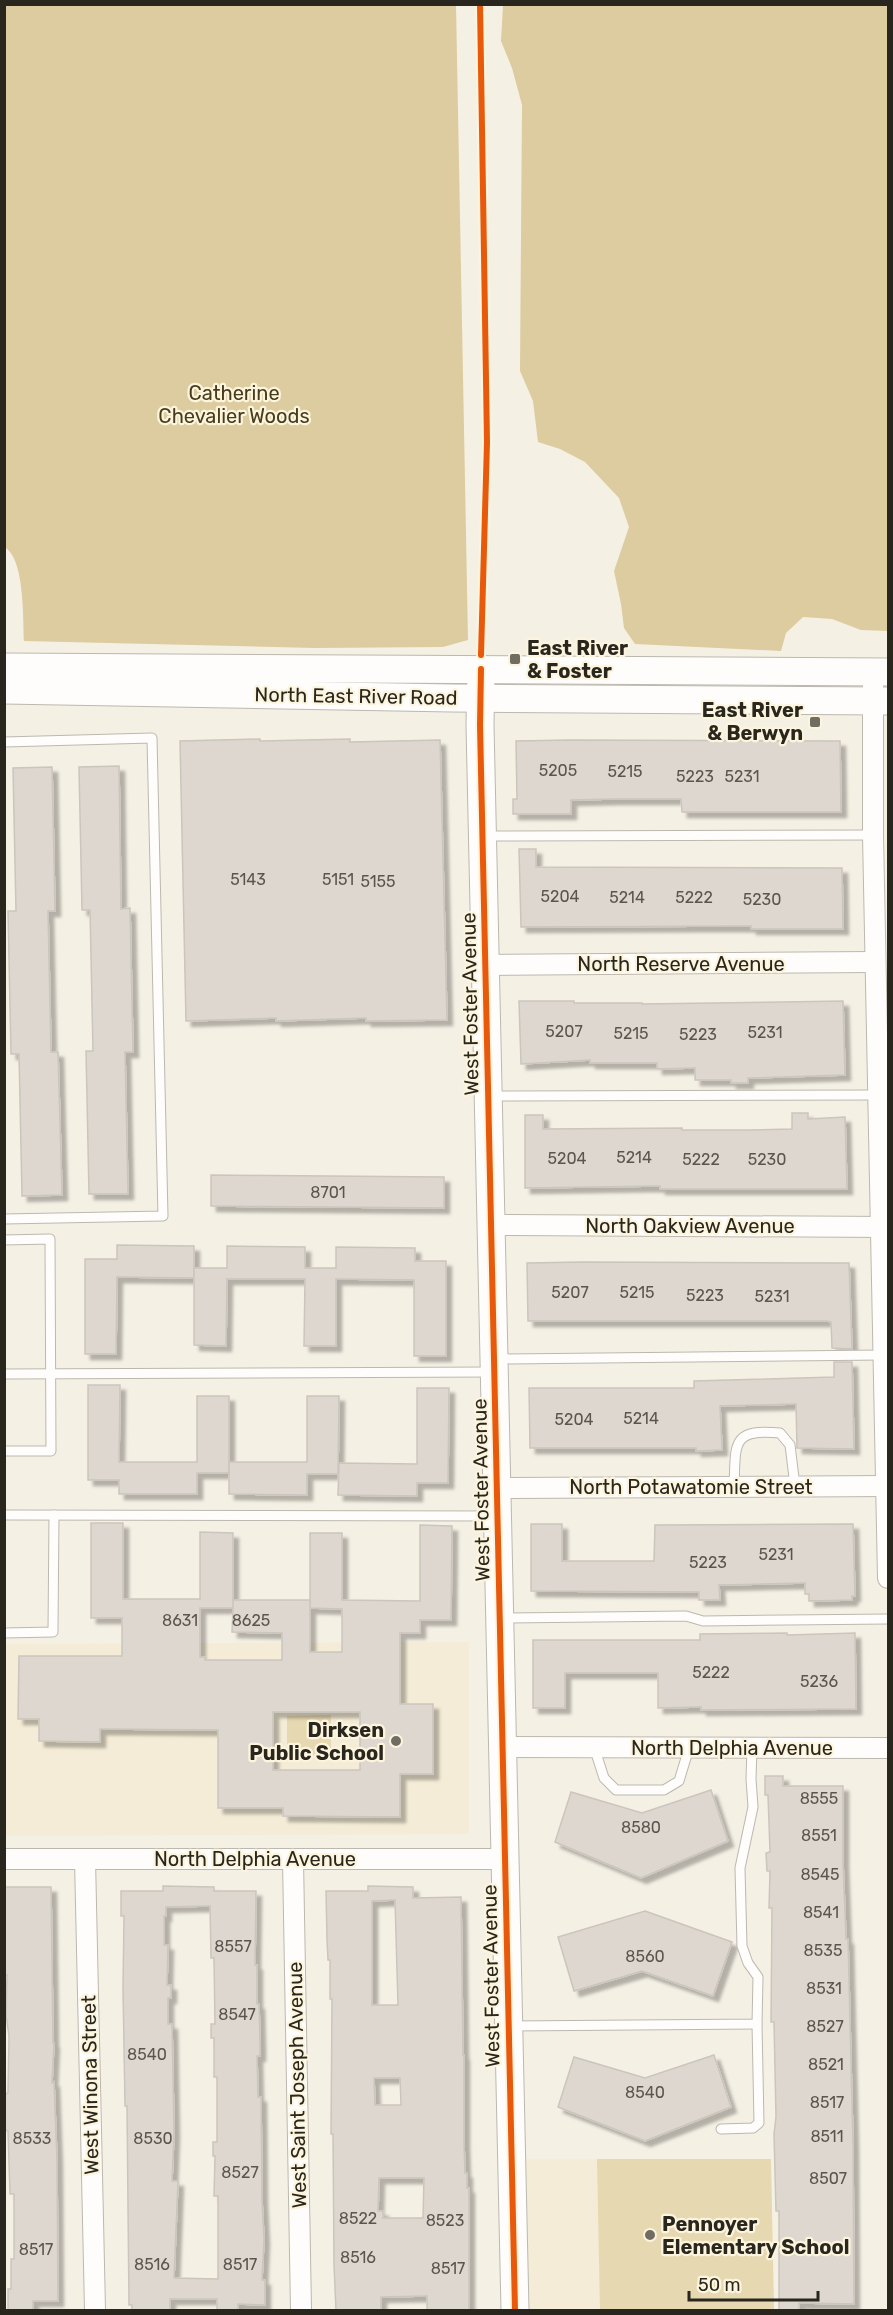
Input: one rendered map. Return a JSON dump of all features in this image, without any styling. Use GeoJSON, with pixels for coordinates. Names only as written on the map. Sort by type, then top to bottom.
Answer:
{"type":"FeatureCollection","features":[{"type":"Feature","properties":{"kind":"main road","name":"North East River Road"},"geometry":{"type":"LineString","coordinates":[[4,667],[881,672]]}},
{"type":"Feature","properties":{"kind":"main road","name":"West Foster Avenue"},"geometry":{"type":"LineString","coordinates":[[481,669],[488,1096],[515,2310]]}},
{"type":"Feature","properties":{"kind":"main road","name":"North East River Road"},"geometry":{"type":"LineString","coordinates":[[4,690],[481,698],[881,700]]}},
{"type":"Feature","properties":{"kind":"street"},"geometry":{"type":"LineString","coordinates":[[881,672],[873,835],[878,1095],[885,1227],[883,1355],[888,1578]]}},
{"type":"Feature","properties":{"kind":"street","name":"North Reserve Avenue"},"geometry":{"type":"LineString","coordinates":[[486,965],[875,962]]}},
{"type":"Feature","properties":{"kind":"street","name":"North Oakview Avenue"},"geometry":{"type":"LineString","coordinates":[[491,1225],[885,1227]]}},
{"type":"Feature","properties":{"kind":"street","name":"North Potawatomie Street"},"geometry":{"type":"LineString","coordinates":[[497,1488],[886,1486]]}},
{"type":"Feature","properties":{"kind":"street","name":"North Delphia Avenue"},"geometry":{"type":"LineString","coordinates":[[503,1747],[888,1748]]}},
{"type":"Feature","properties":{"kind":"street","name":"North Delphia Avenue"},"geometry":{"type":"LineString","coordinates":[[4,1858],[505,1859]]}},
{"type":"Feature","properties":{"kind":"street","name":"West Winona Street"},"geometry":{"type":"LineString","coordinates":[[85,1859],[95,2310]]}},
{"type":"Feature","properties":{"kind":"street","name":"West Saint Joseph Avenue"},"geometry":{"type":"LineString","coordinates":[[293,1859],[301,2310]]}},
{"type":"Feature","properties":{"kind":"lane"},"geometry":{"type":"LineString","coordinates":[[4,742],[152,738],[163,1215],[4,1219]]}},
{"type":"Feature","properties":{"kind":"lane"},"geometry":{"type":"LineString","coordinates":[[483,836],[873,835]]}},
{"type":"Feature","properties":{"kind":"lane"},"geometry":{"type":"LineString","coordinates":[[488,1096],[878,1095]]}},
{"type":"Feature","properties":{"kind":"lane"},"geometry":{"type":"LineString","coordinates":[[4,1239],[50,1239],[51,1374],[51,1451],[4,1451]]}},
{"type":"Feature","properties":{"kind":"lane"},"geometry":{"type":"LineString","coordinates":[[4,1374],[883,1355]]}},
{"type":"Feature","properties":{"kind":"lane"},"geometry":{"type":"LineString","coordinates":[[734,1487],[737,1442],[745,1434],[765,1431],[780,1433],[790,1445],[795,1486]]}},
{"type":"Feature","properties":{"kind":"lane"},"geometry":{"type":"LineString","coordinates":[[4,1515],[498,1516]]}},
{"type":"Feature","properties":{"kind":"lane"},"geometry":{"type":"LineString","coordinates":[[4,1633],[53,1632],[54,1515]]}},
{"type":"Feature","properties":{"kind":"lane"},"geometry":{"type":"LineString","coordinates":[[500,1618],[686,1616],[703,1621],[888,1619]]}},
{"type":"Feature","properties":{"kind":"lane"},"geometry":{"type":"LineString","coordinates":[[594,1748],[604,1778],[616,1790],[664,1790],[679,1781],[689,1748]]}},
{"type":"Feature","properties":{"kind":"lane"},"geometry":{"type":"LineString","coordinates":[[721,2129],[753,2128],[759,2123],[758,1977],[748,1963],[742,1946],[740,1868],[753,1807],[752,1748]]}},
{"type":"Feature","properties":{"kind":"lane"},"geometry":{"type":"LineString","coordinates":[[509,2026],[757,2024]]}},
{"type":"Feature","properties":{"kind":"shaded area"},"geometry":{"type":"Polygon","coordinates":[[[469,1642],[469,1834],[5,1836],[4,1644],[469,1642]]]}},
{"type":"Feature","properties":{"kind":"shaded area"},"geometry":{"type":"Polygon","coordinates":[[[331,1715],[331,1755],[287,1756],[287,1716],[331,1715]]]}},
{"type":"Feature","properties":{"kind":"shaded area","name":"Pennoyer Elementary School"},"geometry":{"type":"Polygon","coordinates":[[[526,2159],[771,2159],[774,2310],[529,2310],[526,2159]]]}},
{"type":"Feature","properties":{"kind":"shaded area","name":"Pennoyer Elementary School"},"geometry":{"type":"Polygon","coordinates":[[[597,2159],[771,2159],[774,2310],[600,2310],[597,2159]]]}},
{"type":"Feature","properties":{"kind":"green space","name":"Catherine Chevalier Woods"},"geometry":{"type":"Polygon","coordinates":[[[5,4],[456,5],[468,640],[443,647],[314,648],[24,641],[22,590],[16,563],[11,553],[4,547],[5,4]]]}},
{"type":"Feature","properties":{"kind":"green space"},"geometry":{"type":"Polygon","coordinates":[[[503,5],[888,5],[888,631],[861,630],[832,619],[803,617],[786,633],[781,651],[635,644],[624,628],[614,571],[629,527],[619,498],[585,462],[560,449],[538,442],[533,401],[520,371],[522,105],[512,68],[501,41],[503,5]]]}},
{"type":"Feature","properties":{"kind":"building"},"geometry":{"type":"Polygon","coordinates":[[[260,739],[260,741],[350,739],[350,742],[440,740],[447,1020],[366,1021],[366,1018],[276,1021],[276,1018],[186,1021],[180,741],[260,739]]]}},
{"type":"Feature","properties":{"kind":"building"},"geometry":{"type":"Polygon","coordinates":[[[516,741],[840,741],[841,812],[682,812],[681,799],[614,799],[571,800],[571,814],[513,814],[513,799],[517,799],[516,741]]]}},
{"type":"Feature","properties":{"kind":"building"},"geometry":{"type":"Polygon","coordinates":[[[119,766],[121,909],[130,908],[133,1052],[125,1052],[128,1194],[89,1194],[86,1051],[93,1051],[90,910],[82,910],[79,767],[119,766]]]}},
{"type":"Feature","properties":{"kind":"building"},"geometry":{"type":"Polygon","coordinates":[[[52,767],[55,911],[48,911],[51,1052],[58,1052],[62,1195],[22,1196],[19,1054],[11,1054],[8,911],[16,911],[13,768],[52,767]]]}},
{"type":"Feature","properties":{"kind":"building"},"geometry":{"type":"Polygon","coordinates":[[[519,849],[536,849],[536,867],[842,868],[843,929],[751,929],[751,926],[521,927],[519,849]]]}},
{"type":"Feature","properties":{"kind":"building"},"geometry":{"type":"Polygon","coordinates":[[[519,1001],[642,1004],[843,1001],[845,1075],[748,1078],[748,1083],[731,1083],[731,1080],[695,1080],[695,1068],[657,1069],[657,1063],[590,1063],[590,1060],[521,1064],[519,1001]]]}},
{"type":"Feature","properties":{"kind":"building"},"geometry":{"type":"Polygon","coordinates":[[[792,1113],[808,1113],[808,1119],[845,1117],[847,1189],[660,1189],[660,1186],[525,1188],[525,1115],[543,1115],[543,1129],[749,1130],[792,1129],[792,1113]]]}},
{"type":"Feature","properties":{"kind":"building"},"geometry":{"type":"Polygon","coordinates":[[[211,1175],[444,1177],[444,1208],[211,1206],[211,1175]]]}},
{"type":"Feature","properties":{"kind":"building"},"geometry":{"type":"Polygon","coordinates":[[[117,1245],[194,1246],[194,1278],[117,1277],[116,1354],[85,1354],[85,1259],[117,1259],[117,1245]]]}},
{"type":"Feature","properties":{"kind":"building"},"geometry":{"type":"Polygon","coordinates":[[[227,1246],[305,1247],[305,1268],[336,1268],[336,1247],[415,1248],[415,1261],[446,1261],[446,1356],[414,1356],[414,1280],[336,1279],[336,1346],[304,1346],[305,1279],[227,1279],[226,1346],[194,1345],[194,1268],[227,1268],[227,1246]]]}},
{"type":"Feature","properties":{"kind":"building"},"geometry":{"type":"Polygon","coordinates":[[[527,1263],[849,1263],[852,1349],[832,1348],[831,1322],[827,1321],[528,1321],[527,1263]]]}},
{"type":"Feature","properties":{"kind":"building"},"geometry":{"type":"Polygon","coordinates":[[[834,1362],[852,1362],[854,1449],[797,1448],[796,1404],[720,1406],[722,1450],[530,1448],[529,1388],[694,1388],[694,1381],[834,1377],[834,1362]]]}},
{"type":"Feature","properties":{"kind":"building"},"geometry":{"type":"Polygon","coordinates":[[[88,1385],[120,1385],[119,1462],[197,1462],[197,1396],[229,1396],[229,1473],[197,1473],[197,1494],[119,1494],[119,1480],[88,1480],[88,1385]]]}},
{"type":"Feature","properties":{"kind":"building"},"geometry":{"type":"Polygon","coordinates":[[[417,1388],[449,1388],[448,1483],[417,1483],[417,1496],[338,1495],[339,1463],[417,1464],[417,1388]]]}},
{"type":"Feature","properties":{"kind":"building"},"geometry":{"type":"Polygon","coordinates":[[[307,1396],[339,1396],[338,1474],[307,1474],[307,1495],[229,1494],[229,1462],[307,1462],[307,1396]]]}},
{"type":"Feature","properties":{"kind":"building"},"geometry":{"type":"Polygon","coordinates":[[[91,1523],[123,1523],[123,1599],[200,1599],[200,1532],[233,1533],[233,1600],[310,1600],[310,1533],[342,1533],[342,1600],[420,1601],[420,1525],[452,1526],[451,1620],[420,1620],[420,1633],[400,1633],[400,1704],[433,1704],[433,1774],[400,1774],[400,1817],[283,1816],[283,1808],[218,1808],[218,1730],[100,1729],[100,1742],[39,1741],[39,1719],[18,1719],[19,1656],[122,1656],[122,1618],[91,1618],[91,1523]],[[200,1608],[200,1657],[205,1657],[205,1660],[282,1660],[282,1633],[232,1632],[233,1608],[200,1608]],[[310,1608],[310,1652],[342,1652],[342,1609],[310,1608]],[[273,1712],[273,1770],[360,1770],[360,1712],[273,1712]]]}},
{"type":"Feature","properties":{"kind":"building"},"geometry":{"type":"Polygon","coordinates":[[[531,1524],[562,1524],[562,1561],[654,1561],[655,1525],[853,1524],[855,1596],[852,1596],[852,1600],[809,1601],[809,1594],[805,1594],[805,1583],[719,1585],[720,1600],[699,1600],[699,1592],[531,1591],[531,1524]]]}},
{"type":"Feature","properties":{"kind":"building"},"geometry":{"type":"Polygon","coordinates":[[[787,1633],[787,1635],[855,1633],[856,1709],[658,1708],[658,1673],[565,1673],[565,1708],[533,1708],[533,1640],[700,1640],[700,1634],[787,1633]]]}},
{"type":"Feature","properties":{"kind":"building"},"geometry":{"type":"Polygon","coordinates":[[[765,1776],[783,1776],[783,1786],[843,1786],[843,1862],[846,1939],[848,1939],[853,2144],[854,2304],[799,2303],[799,2310],[779,2310],[779,2211],[776,2211],[774,2134],[776,2117],[774,2022],[771,2022],[772,1908],[769,1908],[770,1871],[767,1871],[766,1853],[770,1852],[765,1776]]]}},
{"type":"Feature","properties":{"kind":"building"},"geometry":{"type":"Polygon","coordinates":[[[711,1790],[728,1841],[641,1878],[555,1842],[571,1792],[642,1813],[711,1790]]]}},
{"type":"Feature","properties":{"kind":"building"},"geometry":{"type":"Polygon","coordinates":[[[163,1886],[214,1887],[214,1891],[256,1891],[255,1965],[257,1965],[257,2004],[259,2004],[260,2056],[257,2056],[258,2097],[261,2097],[264,2239],[262,2280],[265,2280],[265,2305],[238,2304],[238,2310],[217,2310],[217,2299],[170,2299],[170,2310],[132,2310],[132,2305],[129,2305],[123,1988],[124,1916],[121,1916],[121,1891],[163,1891],[163,1886]],[[210,1906],[166,1907],[164,1945],[168,1945],[167,1985],[171,1985],[171,1998],[168,1998],[168,2024],[172,2024],[174,2133],[172,2181],[178,2181],[174,2278],[218,2279],[218,2196],[214,2196],[215,2156],[213,2156],[213,2142],[217,2142],[217,2077],[214,2077],[214,2038],[211,2038],[211,2024],[215,2024],[214,1958],[211,1958],[210,1906]]]}},
{"type":"Feature","properties":{"kind":"building"},"geometry":{"type":"Polygon","coordinates":[[[368,1886],[413,1887],[413,1898],[461,1897],[464,2143],[465,2173],[467,2173],[467,2188],[469,2188],[469,2310],[427,2310],[427,2296],[381,2297],[381,2310],[336,2310],[333,2134],[331,2134],[332,1999],[330,1999],[326,1891],[368,1891],[368,1886]],[[395,1900],[372,1901],[372,2005],[398,2005],[395,1900]],[[374,2078],[375,2105],[401,2105],[400,2078],[374,2078]],[[379,2178],[378,2211],[383,2211],[383,2218],[423,2218],[424,2178],[379,2178]]]}},
{"type":"Feature","properties":{"kind":"building"},"geometry":{"type":"Polygon","coordinates":[[[4,1887],[51,1887],[54,2043],[52,2083],[54,2082],[57,2160],[58,2301],[33,2301],[33,2310],[8,2310],[11,2259],[14,2259],[14,2194],[10,2194],[8,2131],[5,2130],[9,2036],[6,2015],[4,1887]]]}},
{"type":"Feature","properties":{"kind":"building"},"geometry":{"type":"Polygon","coordinates":[[[645,1911],[732,1942],[713,1996],[642,1971],[574,1991],[558,1937],[645,1911]]]}},
{"type":"Feature","properties":{"kind":"building"},"geometry":{"type":"Polygon","coordinates":[[[714,2055],[731,2107],[645,2141],[558,2107],[574,2057],[645,2078],[714,2055]]]}},
{"type":"Feature","properties":{"kind":"cycle path"},"geometry":{"type":"LineString","coordinates":[[480,4],[487,442],[481,655]]}},
{"type":"Feature","properties":{"kind":"cycle path"},"geometry":{"type":"LineString","coordinates":[[481,669],[480,725],[515,2310]]}},
{"type":"Feature","properties":{"kind":"place","name":"East River & Foster"},"geometry":{"type":"Point","coordinates":[515,659]}},
{"type":"Feature","properties":{"kind":"place","name":"East River & Berwyn"},"geometry":{"type":"Point","coordinates":[815,722]}},
{"type":"Feature","properties":{"kind":"place","name":"Dirksen Public School"},"geometry":{"type":"Point","coordinates":[396,1741]}},
{"type":"Feature","properties":{"kind":"place","name":"Pennoyer Elementary School"},"geometry":{"type":"Point","coordinates":[650,2235]}}]}
